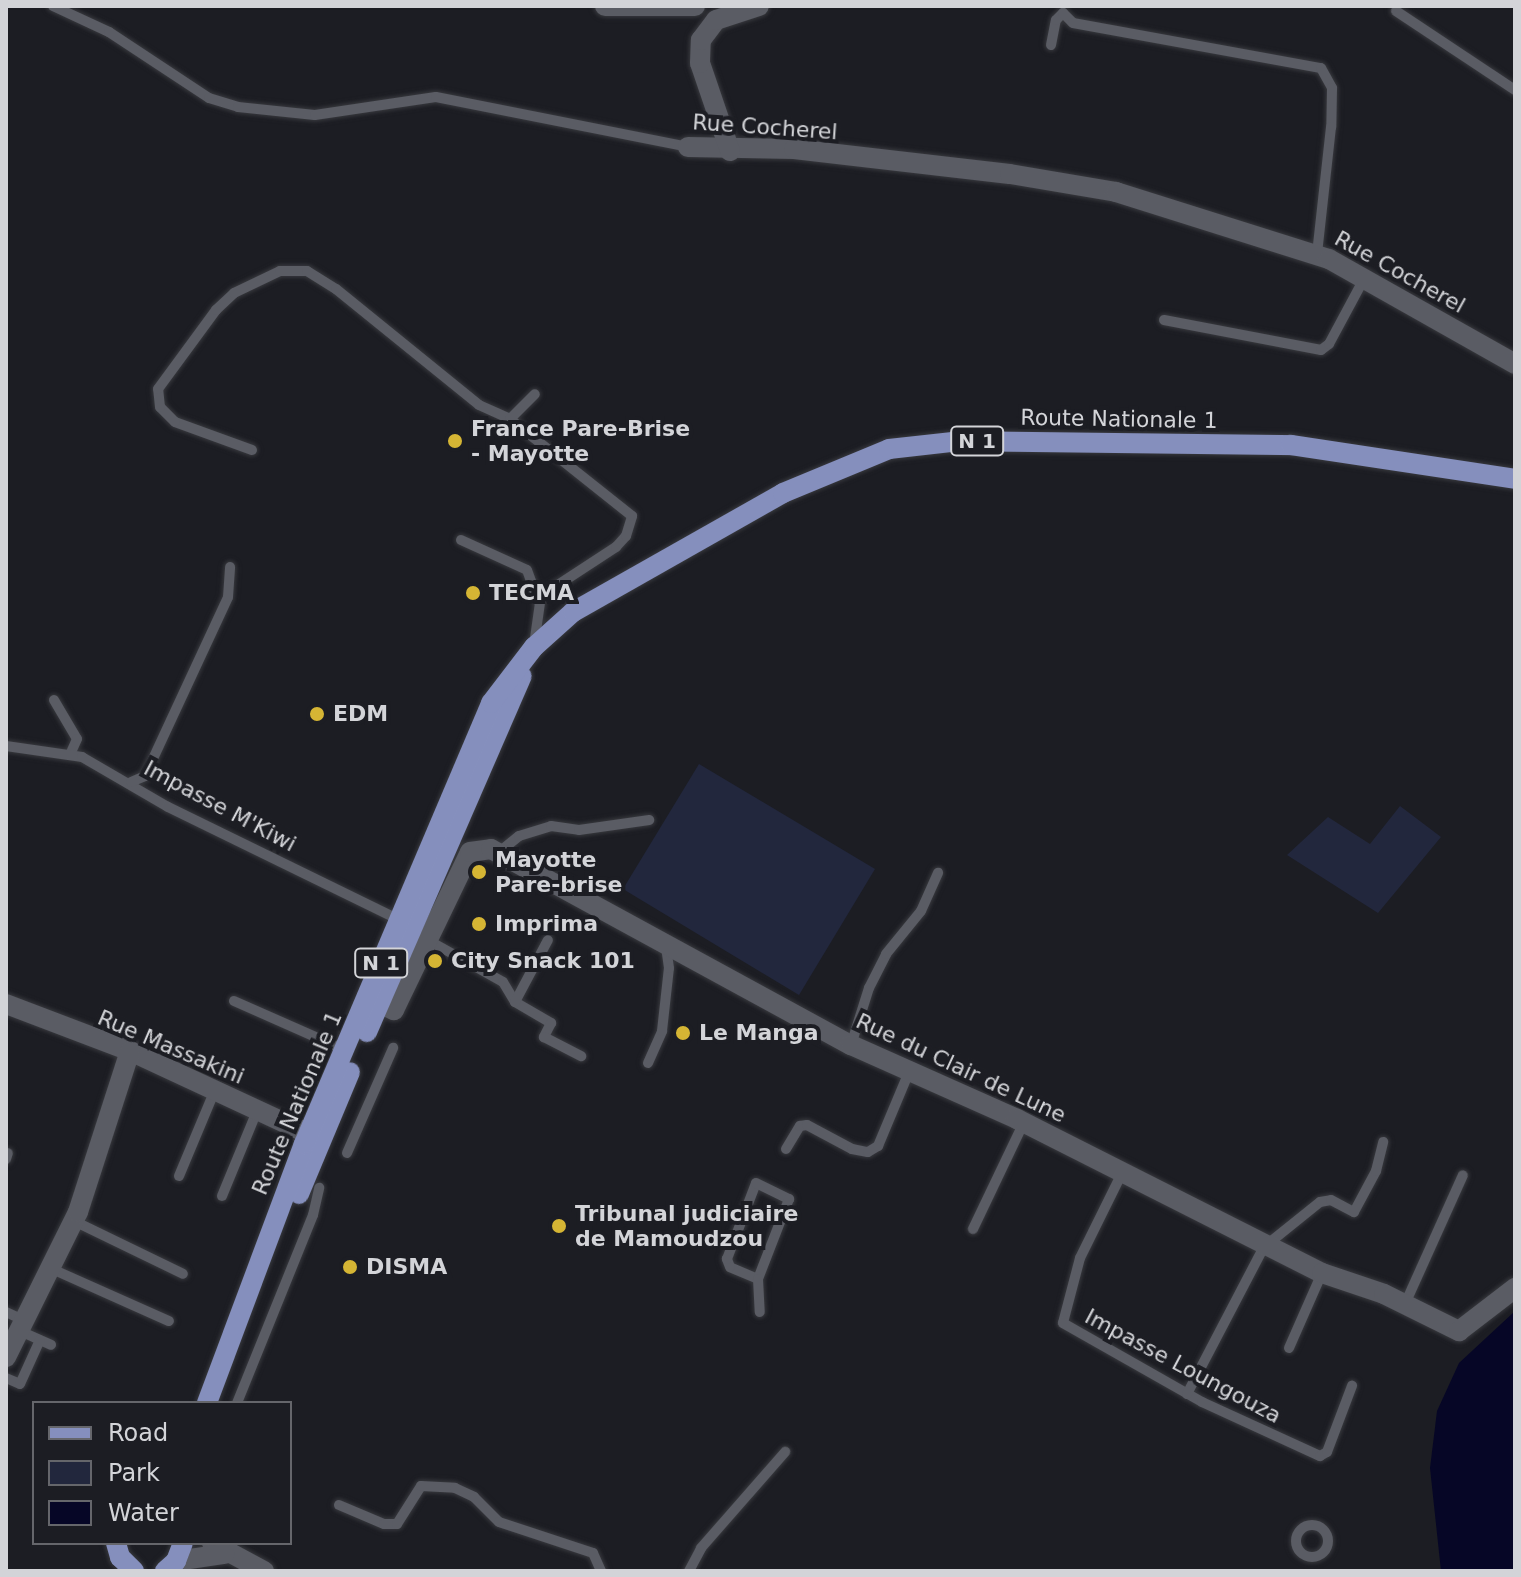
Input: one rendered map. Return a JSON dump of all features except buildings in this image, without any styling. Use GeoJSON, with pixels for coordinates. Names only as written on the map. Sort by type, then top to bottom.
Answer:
{"type":"FeatureCollection","features":[{"type":"Feature","properties":{"kind":"main road","name":"Route Nationale 1"},"geometry":{"type":"LineString","coordinates":[[415,928],[412,891],[491,703],[534,647],[573,612],[732,522],[844,464],[889,449],[960,441],[1291,445],[1515,479]]}},
{"type":"Feature","properties":{"kind":"main road","name":"Route Nationale 1"},"geometry":{"type":"LineString","coordinates":[[208,1401],[345,1050],[415,928],[534,647]]}},
{"type":"Feature","properties":{"kind":"main road","name":"Route Nationale 1"},"geometry":{"type":"LineString","coordinates":[[251,1291],[283,1232],[374,1000]]}},
{"type":"Feature","properties":{"kind":"street"},"geometry":{"type":"LineString","coordinates":[[605,6],[695,6]]}},
{"type":"Feature","properties":{"kind":"street"},"geometry":{"type":"LineString","coordinates":[[730,151],[700,63],[701,40],[709,13],[759,6]]}},
{"type":"Feature","properties":{"kind":"street","name":"Rue Cocherel"},"geometry":{"type":"LineString","coordinates":[[688,147],[730,151],[794,149],[1010,174],[1116,192],[1317,254],[1365,277],[1515,364]]}},
{"type":"Feature","properties":{"kind":"street"},"geometry":{"type":"LineString","coordinates":[[415,928],[470,852],[482,847],[498,853]]}},
{"type":"Feature","properties":{"kind":"street","name":"Rue du Clair de Lune"},"geometry":{"type":"LineString","coordinates":[[498,853],[851,1045],[1024,1122],[1264,1247],[1322,1273],[1405,1304],[1459,1331],[1515,1288]]}},
{"type":"Feature","properties":{"kind":"street","name":"Rue Massakini"},"geometry":{"type":"LineString","coordinates":[[6,1004],[130,1051],[312,1135]]}},
{"type":"Feature","properties":{"kind":"street"},"geometry":{"type":"LineString","coordinates":[[6,1357],[74,1221],[130,1051]]}},
{"type":"Feature","properties":{"kind":"street"},"geometry":{"type":"LineString","coordinates":[[175,1558],[218,1548],[264,1571]]}},
{"type":"Feature","properties":{"kind":"lane","name":"Rue Cocherel"},"geometry":{"type":"LineString","coordinates":[[53,6],[109,32],[209,98],[238,107],[315,115],[436,97],[688,147]]}},
{"type":"Feature","properties":{"kind":"lane"},"geometry":{"type":"LineString","coordinates":[[1396,11],[1515,90]]}},
{"type":"Feature","properties":{"kind":"lane"},"geometry":{"type":"LineString","coordinates":[[1051,45],[1054,24],[1063,13],[1073,23],[1321,68],[1332,88],[1331,127],[1317,254]]}},
{"type":"Feature","properties":{"kind":"lane"},"geometry":{"type":"LineString","coordinates":[[252,450],[175,422],[160,407],[158,389],[234,293],[280,271],[307,271],[336,289],[479,405],[510,419],[632,516],[626,536],[616,547],[549,589],[538,601]]}},
{"type":"Feature","properties":{"kind":"lane"},"geometry":{"type":"LineString","coordinates":[[1164,320],[1321,350],[1329,344],[1365,277]]}},
{"type":"Feature","properties":{"kind":"lane"},"geometry":{"type":"LineString","coordinates":[[510,419],[535,394]]}},
{"type":"Feature","properties":{"kind":"lane"},"geometry":{"type":"LineString","coordinates":[[461,540],[527,570],[538,601],[534,647]]}},
{"type":"Feature","properties":{"kind":"lane"},"geometry":{"type":"LineString","coordinates":[[131,782],[145,776],[228,597],[230,567]]}},
{"type":"Feature","properties":{"kind":"lane"},"geometry":{"type":"LineString","coordinates":[[54,700],[77,739],[70,755]]}},
{"type":"Feature","properties":{"kind":"lane","name":"Impasse M'Kiwi"},"geometry":{"type":"LineString","coordinates":[[6,746],[70,755],[131,782],[168,807],[415,928],[503,982],[515,1002],[551,1023],[544,1037],[581,1056]]}},
{"type":"Feature","properties":{"kind":"lane"},"geometry":{"type":"LineString","coordinates":[[498,853],[519,836],[551,826],[579,830],[649,820]]}},
{"type":"Feature","properties":{"kind":"lane"},"geometry":{"type":"LineString","coordinates":[[851,1045],[869,988],[886,954],[921,911],[938,873]]}},
{"type":"Feature","properties":{"kind":"lane"},"geometry":{"type":"LineString","coordinates":[[515,1002],[548,940]]}},
{"type":"Feature","properties":{"kind":"lane"},"geometry":{"type":"LineString","coordinates":[[648,1063],[662,1031],[666,946]]}},
{"type":"Feature","properties":{"kind":"lane"},"geometry":{"type":"LineString","coordinates":[[234,1001],[345,1050]]}},
{"type":"Feature","properties":{"kind":"lane"},"geometry":{"type":"LineString","coordinates":[[347,1153],[393,1048]]}},
{"type":"Feature","properties":{"kind":"lane"},"geometry":{"type":"LineString","coordinates":[[786,1149],[800,1126],[807,1125],[852,1149],[868,1152],[878,1146],[909,1072]]}},
{"type":"Feature","properties":{"kind":"lane"},"geometry":{"type":"LineString","coordinates":[[179,1176],[215,1090]]}},
{"type":"Feature","properties":{"kind":"lane"},"geometry":{"type":"LineString","coordinates":[[222,1196],[257,1111]]}},
{"type":"Feature","properties":{"kind":"lane"},"geometry":{"type":"LineString","coordinates":[[973,1229],[1024,1122]]}},
{"type":"Feature","properties":{"kind":"lane"},"geometry":{"type":"LineString","coordinates":[[1187,1394],[1264,1247],[1320,1202],[1331,1200],[1354,1212],[1376,1171],[1383,1142]]}},
{"type":"Feature","properties":{"kind":"lane","name":"Impasse Loungouza"},"geometry":{"type":"LineString","coordinates":[[1123,1171],[1080,1258],[1063,1323],[1187,1394],[1320,1456],[1327,1452],[1352,1386]]}},
{"type":"Feature","properties":{"kind":"lane"},"geometry":{"type":"LineString","coordinates":[[1405,1304],[1463,1175]]}},
{"type":"Feature","properties":{"kind":"lane"},"geometry":{"type":"LineString","coordinates":[[758,1279],[730,1267],[727,1259],[756,1183],[789,1199],[758,1279],[760,1312]]}},
{"type":"Feature","properties":{"kind":"lane"},"geometry":{"type":"LineString","coordinates":[[238,1401],[313,1215],[319,1188]]}},
{"type":"Feature","properties":{"kind":"lane"},"geometry":{"type":"LineString","coordinates":[[74,1221],[183,1274]]}},
{"type":"Feature","properties":{"kind":"lane"},"geometry":{"type":"LineString","coordinates":[[52,1269],[169,1321]]}},
{"type":"Feature","properties":{"kind":"lane"},"geometry":{"type":"LineString","coordinates":[[1289,1348],[1322,1273]]}},
{"type":"Feature","properties":{"kind":"lane"},"geometry":{"type":"LineString","coordinates":[[6,1312],[46,1342],[20,1384],[6,1378]]}},
{"type":"Feature","properties":{"kind":"lane"},"geometry":{"type":"LineString","coordinates":[[689,1571],[701,1548],[785,1452]]}},
{"type":"Feature","properties":{"kind":"lane"},"geometry":{"type":"LineString","coordinates":[[339,1505],[384,1524],[397,1524],[421,1486],[455,1488],[474,1497],[499,1522],[593,1553],[601,1571]]}},
{"type":"Feature","properties":{"kind":"green space"},"geometry":{"type":"Polygon","coordinates":[[[699,764],[875,869],[799,995],[623,889],[699,764]]]}},
{"type":"Feature","properties":{"kind":"green space"},"geometry":{"type":"Polygon","coordinates":[[[1400,806],[1441,837],[1378,913],[1287,855],[1328,817],[1370,844],[1400,806]]]}},
{"type":"Feature","properties":{"kind":"water"},"geometry":{"type":"Polygon","coordinates":[[[1515,1311],[1515,1571],[1441,1571],[1430,1468],[1437,1411],[1459,1363],[1515,1311]]]}},
{"type":"Feature","properties":{"kind":"place","name":"France Pare-Brise - Mayotte"},"geometry":{"type":"Point","coordinates":[455,441]}},
{"type":"Feature","properties":{"kind":"place","name":"TECMA"},"geometry":{"type":"Point","coordinates":[473,593]}},
{"type":"Feature","properties":{"kind":"place","name":"EDM"},"geometry":{"type":"Point","coordinates":[317,714]}},
{"type":"Feature","properties":{"kind":"place","name":"Mayotte Pare-brise"},"geometry":{"type":"Point","coordinates":[479,872]}},
{"type":"Feature","properties":{"kind":"place","name":"Imprima"},"geometry":{"type":"Point","coordinates":[479,924]}},
{"type":"Feature","properties":{"kind":"place","name":"City Snack 101"},"geometry":{"type":"Point","coordinates":[435,961]}},
{"type":"Feature","properties":{"kind":"place","name":"Le Manga"},"geometry":{"type":"Point","coordinates":[683,1033]}},
{"type":"Feature","properties":{"kind":"place","name":"Tribunal judiciaire de Mamoudzou"},"geometry":{"type":"Point","coordinates":[559,1226]}},
{"type":"Feature","properties":{"kind":"place","name":"DISMA"},"geometry":{"type":"Point","coordinates":[350,1267]}}]}
